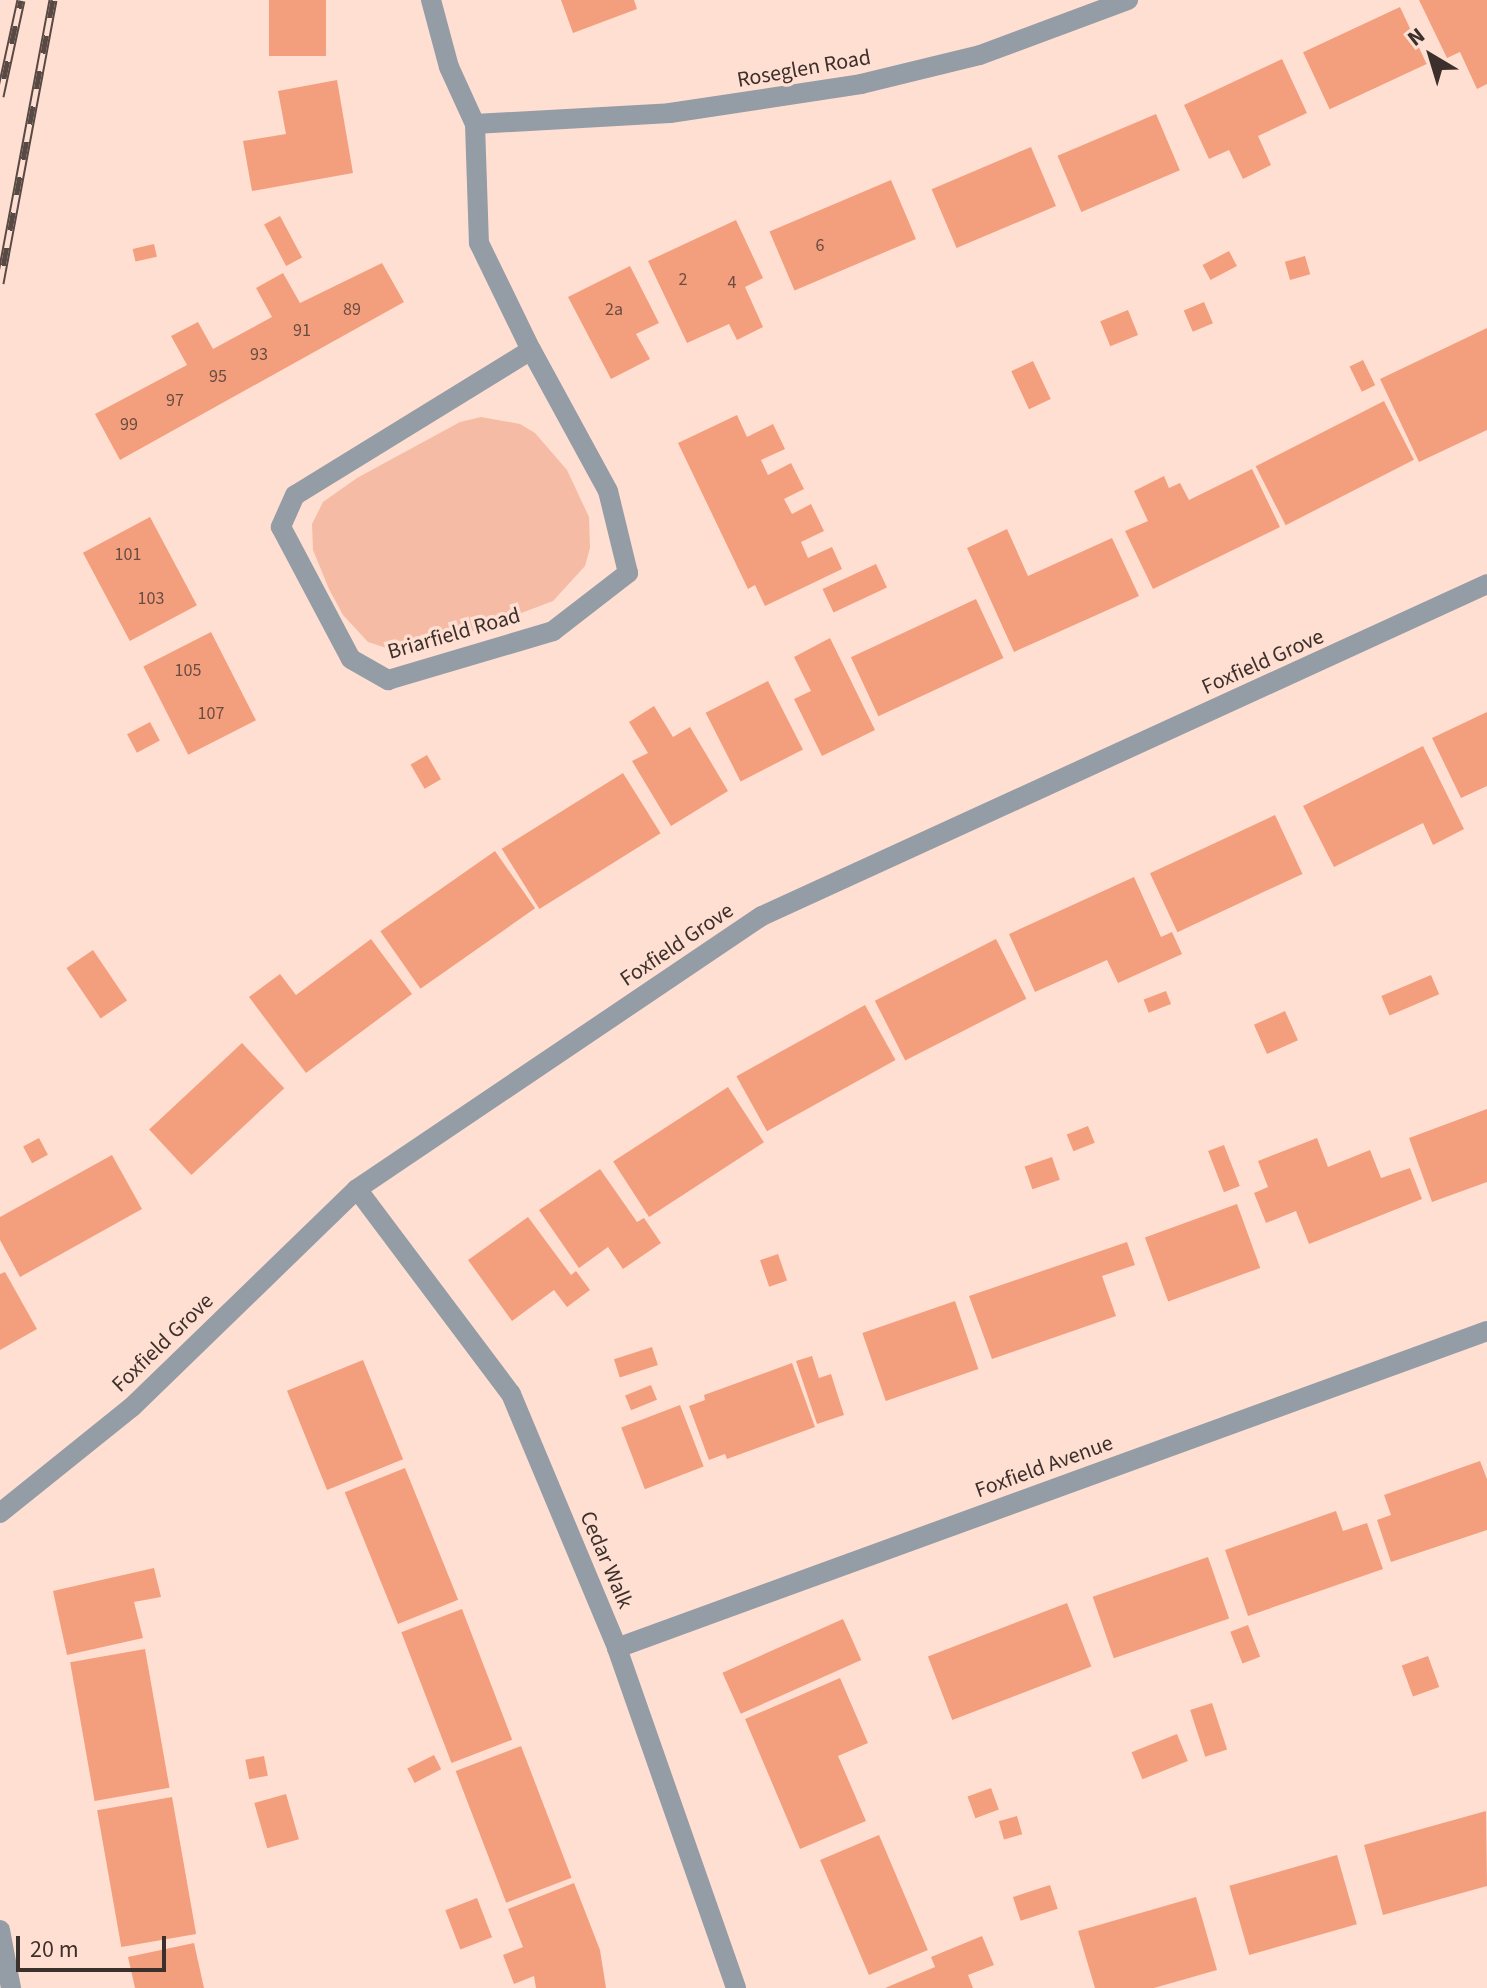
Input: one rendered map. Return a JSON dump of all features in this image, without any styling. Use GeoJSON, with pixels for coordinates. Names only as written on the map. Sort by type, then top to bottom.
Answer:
{"type":"FeatureCollection","features":[{"type":"Feature","properties":{"kind":"street","name":"Briarfield Road"},"geometry":{"type":"LineString","coordinates":[[431,0],[449,67],[475,124],[479,243],[531,350],[608,491],[628,573],[553,631],[388,680],[351,659],[281,527],[285,516],[295,495],[531,350]]}},
{"type":"Feature","properties":{"kind":"street","name":"Roseglen Road"},"geometry":{"type":"LineString","coordinates":[[475,124],[686,111],[861,84],[980,55],[1128,0]]}},
{"type":"Feature","properties":{"kind":"street","name":"Foxfield Grove"},"geometry":{"type":"LineString","coordinates":[[0,1513],[132,1407],[357,1189],[762,916],[1487,584]]}},
{"type":"Feature","properties":{"kind":"street","name":"Cedar Walk"},"geometry":{"type":"LineString","coordinates":[[357,1189],[511,1394],[617,1648],[736,1988]]}},
{"type":"Feature","properties":{"kind":"street","name":"Foxfield Avenue"},"geometry":{"type":"LineString","coordinates":[[617,1648],[1487,1331]]}},
{"type":"Feature","properties":{"kind":"street"},"geometry":{"type":"LineString","coordinates":[[0,1930],[11,1988]]}},
{"type":"Feature","properties":{"kind":"shaded area"},"geometry":{"type":"Polygon","coordinates":[[[481,417],[520,424],[535,433],[567,470],[589,517],[590,548],[585,566],[553,601],[423,650],[402,653],[368,642],[343,615],[313,550],[312,524],[323,502],[357,478],[460,422],[481,417]]]}},
{"type":"Feature","properties":{"kind":"building"},"geometry":{"type":"Polygon","coordinates":[[[269,0],[326,0],[326,56],[269,56],[269,0]]]}},
{"type":"Feature","properties":{"kind":"building"},"geometry":{"type":"Polygon","coordinates":[[[561,0],[634,0],[637,9],[573,33],[561,0]]]}},
{"type":"Feature","properties":{"kind":"building"},"geometry":{"type":"Polygon","coordinates":[[[1419,0],[1487,0],[1487,84],[1477,89],[1460,52],[1447,58],[1419,0]]]}},
{"type":"Feature","properties":{"kind":"building"},"geometry":{"type":"Polygon","coordinates":[[[1400,7],[1427,64],[1330,109],[1303,52],[1400,7]]]}},
{"type":"Feature","properties":{"kind":"building"},"geometry":{"type":"Polygon","coordinates":[[[1282,59],[1307,113],[1258,136],[1271,165],[1243,179],[1229,150],[1209,159],[1184,105],[1282,59]]]}},
{"type":"Feature","properties":{"kind":"building"},"geometry":{"type":"Polygon","coordinates":[[[337,80],[353,173],[252,191],[243,141],[286,134],[278,91],[337,80]]]}},
{"type":"Feature","properties":{"kind":"building"},"geometry":{"type":"Polygon","coordinates":[[[1156,114],[1180,170],[1081,212],[1058,156],[1156,114]]]}},
{"type":"Feature","properties":{"kind":"building"},"geometry":{"type":"Polygon","coordinates":[[[1031,147],[1056,206],[957,248],[932,189],[1031,147]]]}},
{"type":"Feature","properties":{"kind":"building"},"geometry":{"type":"Polygon","coordinates":[[[891,180],[916,239],[795,290],[769,232],[891,180]]]}},
{"type":"Feature","properties":{"kind":"building"},"geometry":{"type":"Polygon","coordinates":[[[280,216],[302,257],[286,266],[264,224],[280,216]]]}},
{"type":"Feature","properties":{"kind":"building"},"geometry":{"type":"Polygon","coordinates":[[[736,220],[763,278],[745,287],[763,327],[737,340],[729,324],[687,343],[648,261],[736,220]]]}},
{"type":"Feature","properties":{"kind":"building"},"geometry":{"type":"Polygon","coordinates":[[[154,244],[157,257],[135,262],[133,249],[154,244]]]}},
{"type":"Feature","properties":{"kind":"building"},"geometry":{"type":"Polygon","coordinates":[[[1229,251],[1237,266],[1210,280],[1203,265],[1229,251]]]}},
{"type":"Feature","properties":{"kind":"building"},"geometry":{"type":"Polygon","coordinates":[[[1305,256],[1310,274],[1290,280],[1285,262],[1305,256]]]}},
{"type":"Feature","properties":{"kind":"building"},"geometry":{"type":"Polygon","coordinates":[[[382,263],[404,302],[120,460],[95,414],[187,365],[171,336],[198,322],[213,349],[272,317],[256,288],[283,273],[300,303],[382,263]]]}},
{"type":"Feature","properties":{"kind":"building"},"geometry":{"type":"Polygon","coordinates":[[[630,266],[659,323],[636,334],[650,359],[611,379],[568,297],[630,266]]]}},
{"type":"Feature","properties":{"kind":"building"},"geometry":{"type":"Polygon","coordinates":[[[1204,302],[1213,323],[1193,332],[1184,311],[1204,302]]]}},
{"type":"Feature","properties":{"kind":"building"},"geometry":{"type":"Polygon","coordinates":[[[1128,310],[1138,335],[1110,346],[1100,321],[1128,310]]]}},
{"type":"Feature","properties":{"kind":"building"},"geometry":{"type":"Polygon","coordinates":[[[1487,328],[1487,430],[1419,462],[1380,379],[1487,328]]]}},
{"type":"Feature","properties":{"kind":"building"},"geometry":{"type":"Polygon","coordinates":[[[1363,360],[1375,385],[1362,392],[1350,367],[1363,360]]]}},
{"type":"Feature","properties":{"kind":"building"},"geometry":{"type":"Polygon","coordinates":[[[1033,361],[1051,399],[1029,409],[1011,371],[1033,361]]]}},
{"type":"Feature","properties":{"kind":"building"},"geometry":{"type":"Polygon","coordinates":[[[1384,401],[1414,460],[1286,525],[1256,466],[1384,401]]]}},
{"type":"Feature","properties":{"kind":"building"},"geometry":{"type":"Polygon","coordinates":[[[737,415],[747,437],[773,424],[785,449],[761,460],[768,475],[791,463],[804,489],[784,499],[792,514],[811,504],[824,531],[801,542],[808,558],[832,547],[842,569],[765,606],[755,585],[748,589],[678,443],[737,415]]]}},
{"type":"Feature","properties":{"kind":"building"},"geometry":{"type":"Polygon","coordinates":[[[1252,469],[1280,527],[1153,589],[1125,531],[1148,521],[1134,491],[1164,476],[1169,488],[1180,483],[1189,500],[1252,469]]]}},
{"type":"Feature","properties":{"kind":"building"},"geometry":{"type":"Polygon","coordinates":[[[150,517],[197,605],[130,641],[83,553],[150,517]]]}},
{"type":"Feature","properties":{"kind":"building"},"geometry":{"type":"Polygon","coordinates":[[[1007,529],[1028,576],[1112,538],[1139,596],[1014,652],[967,548],[1007,529]]]}},
{"type":"Feature","properties":{"kind":"building"},"geometry":{"type":"Polygon","coordinates":[[[876,564],[887,588],[834,612],[823,589],[876,564]]]}},
{"type":"Feature","properties":{"kind":"building"},"geometry":{"type":"Polygon","coordinates":[[[976,599],[1003,658],[878,716],[851,657],[976,599]]]}},
{"type":"Feature","properties":{"kind":"building"},"geometry":{"type":"Polygon","coordinates":[[[211,632],[256,720],[188,755],[143,667],[211,632]]]}},
{"type":"Feature","properties":{"kind":"building"},"geometry":{"type":"Polygon","coordinates":[[[830,638],[875,730],[822,756],[794,699],[811,691],[794,657],[830,638]]]}},
{"type":"Feature","properties":{"kind":"building"},"geometry":{"type":"Polygon","coordinates":[[[768,681],[803,750],[741,781],[706,713],[768,681]]]}},
{"type":"Feature","properties":{"kind":"building"},"geometry":{"type":"Polygon","coordinates":[[[654,706],[673,737],[690,727],[728,791],[671,826],[632,761],[648,753],[629,722],[654,706]]]}},
{"type":"Feature","properties":{"kind":"building"},"geometry":{"type":"Polygon","coordinates":[[[1487,712],[1487,786],[1461,798],[1432,738],[1487,712]]]}},
{"type":"Feature","properties":{"kind":"building"},"geometry":{"type":"Polygon","coordinates":[[[150,722],[160,741],[137,753],[127,734],[150,722]]]}},
{"type":"Feature","properties":{"kind":"building"},"geometry":{"type":"Polygon","coordinates":[[[1423,746],[1464,829],[1433,845],[1423,823],[1334,867],[1303,806],[1423,746]]]}},
{"type":"Feature","properties":{"kind":"building"},"geometry":{"type":"Polygon","coordinates":[[[427,755],[441,779],[425,789],[411,764],[427,755]]]}},
{"type":"Feature","properties":{"kind":"building"},"geometry":{"type":"Polygon","coordinates":[[[623,773],[661,833],[539,909],[502,849],[623,773]]]}},
{"type":"Feature","properties":{"kind":"building"},"geometry":{"type":"Polygon","coordinates":[[[1275,815],[1302,874],[1177,932],[1150,873],[1275,815]]]}},
{"type":"Feature","properties":{"kind":"building"},"geometry":{"type":"Polygon","coordinates":[[[495,851],[535,908],[420,989],[380,931],[495,851]]]}},
{"type":"Feature","properties":{"kind":"building"},"geometry":{"type":"Polygon","coordinates":[[[1134,877],[1161,937],[1172,932],[1182,954],[1118,983],[1107,960],[1035,992],[1009,934],[1134,877]]]}},
{"type":"Feature","properties":{"kind":"building"},"geometry":{"type":"Polygon","coordinates":[[[371,939],[412,994],[306,1073],[249,997],[280,974],[296,995],[371,939]]]}},
{"type":"Feature","properties":{"kind":"building"},"geometry":{"type":"Polygon","coordinates":[[[996,939],[1026,999],[905,1060],[875,1001],[996,939]]]}},
{"type":"Feature","properties":{"kind":"building"},"geometry":{"type":"Polygon","coordinates":[[[93,950],[127,1001],[101,1018],[66,968],[93,950]]]}},
{"type":"Feature","properties":{"kind":"building"},"geometry":{"type":"Polygon","coordinates":[[[1431,975],[1439,994],[1389,1015],[1381,996],[1431,975]]]}},
{"type":"Feature","properties":{"kind":"building"},"geometry":{"type":"Polygon","coordinates":[[[1166,991],[1171,1004],[1149,1013],[1144,1000],[1166,991]]]}},
{"type":"Feature","properties":{"kind":"building"},"geometry":{"type":"Polygon","coordinates":[[[865,1005],[896,1060],[767,1131],[736,1076],[865,1005]]]}},
{"type":"Feature","properties":{"kind":"building"},"geometry":{"type":"Polygon","coordinates":[[[1285,1011],[1298,1040],[1267,1054],[1254,1025],[1285,1011]]]}},
{"type":"Feature","properties":{"kind":"building"},"geometry":{"type":"Polygon","coordinates":[[[242,1043],[284,1088],[191,1175],[149,1130],[242,1043]]]}},
{"type":"Feature","properties":{"kind":"building"},"geometry":{"type":"Polygon","coordinates":[[[728,1087],[764,1142],[649,1217],[613,1162],[728,1087]]]}},
{"type":"Feature","properties":{"kind":"building"},"geometry":{"type":"Polygon","coordinates":[[[1487,1109],[1487,1182],[1432,1202],[1409,1138],[1487,1109]]]}},
{"type":"Feature","properties":{"kind":"building"},"geometry":{"type":"Polygon","coordinates":[[[1088,1126],[1095,1143],[1073,1151],[1067,1135],[1088,1126]]]}},
{"type":"Feature","properties":{"kind":"building"},"geometry":{"type":"Polygon","coordinates":[[[39,1138],[48,1155],[32,1163],[23,1146],[39,1138]]]}},
{"type":"Feature","properties":{"kind":"building"},"geometry":{"type":"Polygon","coordinates":[[[1317,1138],[1328,1167],[1370,1150],[1381,1178],[1410,1168],[1422,1199],[1309,1244],[1296,1211],[1266,1223],[1254,1193],[1268,1187],[1258,1161],[1317,1138]]]}},
{"type":"Feature","properties":{"kind":"building"},"geometry":{"type":"Polygon","coordinates":[[[1224,1145],[1240,1186],[1224,1192],[1208,1151],[1224,1145]]]}},
{"type":"Feature","properties":{"kind":"building"},"geometry":{"type":"Polygon","coordinates":[[[112,1155],[142,1209],[20,1277],[0,1240],[0,1217],[112,1155]]]}},
{"type":"Feature","properties":{"kind":"building"},"geometry":{"type":"Polygon","coordinates":[[[1052,1157],[1060,1180],[1032,1189],[1025,1166],[1052,1157]]]}},
{"type":"Feature","properties":{"kind":"building"},"geometry":{"type":"Polygon","coordinates":[[[600,1169],[637,1222],[644,1218],[661,1243],[623,1269],[608,1247],[579,1268],[539,1210],[600,1169]]]}},
{"type":"Feature","properties":{"kind":"building"},"geometry":{"type":"Polygon","coordinates":[[[1237,1204],[1260,1268],[1168,1301],[1145,1238],[1237,1204]]]}},
{"type":"Feature","properties":{"kind":"building"},"geometry":{"type":"Polygon","coordinates":[[[528,1217],[571,1275],[576,1271],[590,1290],[567,1307],[554,1290],[512,1321],[468,1260],[528,1217]]]}},
{"type":"Feature","properties":{"kind":"building"},"geometry":{"type":"Polygon","coordinates":[[[1127,1242],[1135,1265],[1102,1276],[1116,1316],[992,1359],[969,1296],[1127,1242]]]}},
{"type":"Feature","properties":{"kind":"building"},"geometry":{"type":"Polygon","coordinates":[[[778,1254],[787,1280],[769,1287],[760,1260],[778,1254]]]}},
{"type":"Feature","properties":{"kind":"building"},"geometry":{"type":"Polygon","coordinates":[[[5,1272],[37,1329],[0,1350],[0,1274],[5,1272]]]}},
{"type":"Feature","properties":{"kind":"building"},"geometry":{"type":"Polygon","coordinates":[[[955,1301],[978,1369],[886,1401],[862,1333],[955,1301]]]}},
{"type":"Feature","properties":{"kind":"building"},"geometry":{"type":"Polygon","coordinates":[[[652,1347],[658,1365],[620,1377],[614,1359],[652,1347]]]}},
{"type":"Feature","properties":{"kind":"building"},"geometry":{"type":"Polygon","coordinates":[[[812,1356],[819,1378],[831,1374],[844,1415],[817,1424],[796,1361],[812,1356]]]}},
{"type":"Feature","properties":{"kind":"building"},"geometry":{"type":"Polygon","coordinates":[[[363,1360],[403,1459],[327,1490],[287,1391],[363,1360]]]}},
{"type":"Feature","properties":{"kind":"building"},"geometry":{"type":"Polygon","coordinates":[[[792,1363],[815,1427],[727,1459],[725,1454],[709,1460],[689,1406],[705,1400],[704,1395],[792,1363]]]}},
{"type":"Feature","properties":{"kind":"building"},"geometry":{"type":"Polygon","coordinates":[[[651,1385],[657,1400],[631,1410],[625,1395],[651,1385]]]}},
{"type":"Feature","properties":{"kind":"building"},"geometry":{"type":"Polygon","coordinates":[[[680,1405],[704,1467],[645,1489],[621,1428],[680,1405]]]}},
{"type":"Feature","properties":{"kind":"building"},"geometry":{"type":"Polygon","coordinates":[[[1480,1461],[1487,1479],[1487,1530],[1391,1562],[1377,1520],[1391,1515],[1384,1495],[1480,1461]]]}},
{"type":"Feature","properties":{"kind":"building"},"geometry":{"type":"Polygon","coordinates":[[[405,1468],[458,1600],[398,1624],[345,1492],[405,1468]]]}},
{"type":"Feature","properties":{"kind":"building"},"geometry":{"type":"Polygon","coordinates":[[[1336,1511],[1343,1531],[1367,1523],[1383,1569],[1248,1616],[1225,1550],[1336,1511]]]}},
{"type":"Feature","properties":{"kind":"building"},"geometry":{"type":"Polygon","coordinates":[[[1208,1557],[1229,1618],[1114,1658],[1093,1597],[1208,1557]]]}},
{"type":"Feature","properties":{"kind":"building"},"geometry":{"type":"Polygon","coordinates":[[[154,1568],[161,1597],[134,1602],[143,1638],[67,1655],[53,1591],[154,1568]]]}},
{"type":"Feature","properties":{"kind":"building"},"geometry":{"type":"Polygon","coordinates":[[[1067,1603],[1091,1666],[952,1720],[928,1656],[1067,1603]]]}},
{"type":"Feature","properties":{"kind":"building"},"geometry":{"type":"Polygon","coordinates":[[[462,1609],[512,1740],[451,1763],[401,1632],[462,1609]]]}},
{"type":"Feature","properties":{"kind":"building"},"geometry":{"type":"Polygon","coordinates":[[[843,1619],[861,1660],[741,1714],[722,1673],[843,1619]]]}},
{"type":"Feature","properties":{"kind":"building"},"geometry":{"type":"Polygon","coordinates":[[[1248,1625],[1260,1657],[1242,1664],[1230,1632],[1248,1625]]]}},
{"type":"Feature","properties":{"kind":"building"},"geometry":{"type":"Polygon","coordinates":[[[145,1649],[169,1788],[95,1801],[70,1662],[145,1649]]]}},
{"type":"Feature","properties":{"kind":"building"},"geometry":{"type":"Polygon","coordinates":[[[1428,1656],[1439,1687],[1413,1697],[1402,1666],[1428,1656]]]}},
{"type":"Feature","properties":{"kind":"building"},"geometry":{"type":"Polygon","coordinates":[[[840,1678],[868,1743],[838,1756],[866,1821],[800,1849],[745,1719],[840,1678]]]}},
{"type":"Feature","properties":{"kind":"building"},"geometry":{"type":"Polygon","coordinates":[[[1212,1703],[1227,1750],[1205,1757],[1190,1710],[1212,1703]]]}},
{"type":"Feature","properties":{"kind":"building"},"geometry":{"type":"Polygon","coordinates":[[[1177,1734],[1188,1761],[1142,1779],[1132,1752],[1177,1734]]]}},
{"type":"Feature","properties":{"kind":"building"},"geometry":{"type":"Polygon","coordinates":[[[521,1746],[572,1878],[506,1903],[456,1771],[521,1746]]]}},
{"type":"Feature","properties":{"kind":"building"},"geometry":{"type":"Polygon","coordinates":[[[434,1755],[441,1769],[415,1783],[407,1769],[434,1755]]]}},
{"type":"Feature","properties":{"kind":"building"},"geometry":{"type":"Polygon","coordinates":[[[264,1756],[268,1776],[249,1779],[245,1760],[264,1756]]]}},
{"type":"Feature","properties":{"kind":"building"},"geometry":{"type":"Polygon","coordinates":[[[991,1788],[999,1810],[975,1818],[968,1797],[991,1788]]]}},
{"type":"Feature","properties":{"kind":"building"},"geometry":{"type":"Polygon","coordinates":[[[286,1794],[299,1839],[267,1848],[254,1803],[286,1794]]]}},
{"type":"Feature","properties":{"kind":"building"},"geometry":{"type":"Polygon","coordinates":[[[172,1797],[196,1934],[121,1947],[97,1810],[172,1797]]]}},
{"type":"Feature","properties":{"kind":"building"},"geometry":{"type":"Polygon","coordinates":[[[1486,1811],[1487,1886],[1383,1915],[1364,1845],[1486,1811]]]}},
{"type":"Feature","properties":{"kind":"building"},"geometry":{"type":"Polygon","coordinates":[[[1017,1816],[1022,1834],[1004,1840],[999,1821],[1017,1816]]]}},
{"type":"Feature","properties":{"kind":"building"},"geometry":{"type":"Polygon","coordinates":[[[879,1835],[928,1950],[869,1975],[820,1860],[879,1835]]]}},
{"type":"Feature","properties":{"kind":"building"},"geometry":{"type":"Polygon","coordinates":[[[1337,1855],[1357,1924],[1249,1955],[1229,1886],[1337,1855]]]}},
{"type":"Feature","properties":{"kind":"building"},"geometry":{"type":"Polygon","coordinates":[[[574,1883],[600,1950],[606,1988],[536,1988],[534,1976],[514,1984],[503,1955],[523,1947],[508,1909],[574,1883]]]}},
{"type":"Feature","properties":{"kind":"building"},"geometry":{"type":"Polygon","coordinates":[[[1050,1885],[1058,1909],[1021,1921],[1013,1897],[1050,1885]]]}},
{"type":"Feature","properties":{"kind":"building"},"geometry":{"type":"Polygon","coordinates":[[[1196,1897],[1217,1970],[1154,1988],[1095,1988],[1078,1931],[1196,1897]]]}},
{"type":"Feature","properties":{"kind":"building"},"geometry":{"type":"Polygon","coordinates":[[[477,1898],[492,1937],[460,1949],[445,1910],[477,1898]]]}},
{"type":"Feature","properties":{"kind":"building"},"geometry":{"type":"Polygon","coordinates":[[[982,1936],[994,1965],[968,1975],[973,1988],[885,1988],[935,1967],[931,1957],[982,1936]]]}},
{"type":"Feature","properties":{"kind":"building"},"geometry":{"type":"Polygon","coordinates":[[[194,1943],[204,1988],[135,1988],[128,1957],[194,1943]]]}},
{"type":"Feature","properties":{"kind":"railway"},"geometry":{"type":"LineString","coordinates":[[0,96],[21,0]]}},
{"type":"Feature","properties":{"kind":"railway"},"geometry":{"type":"LineString","coordinates":[[0,283],[53,0]]}}]}
